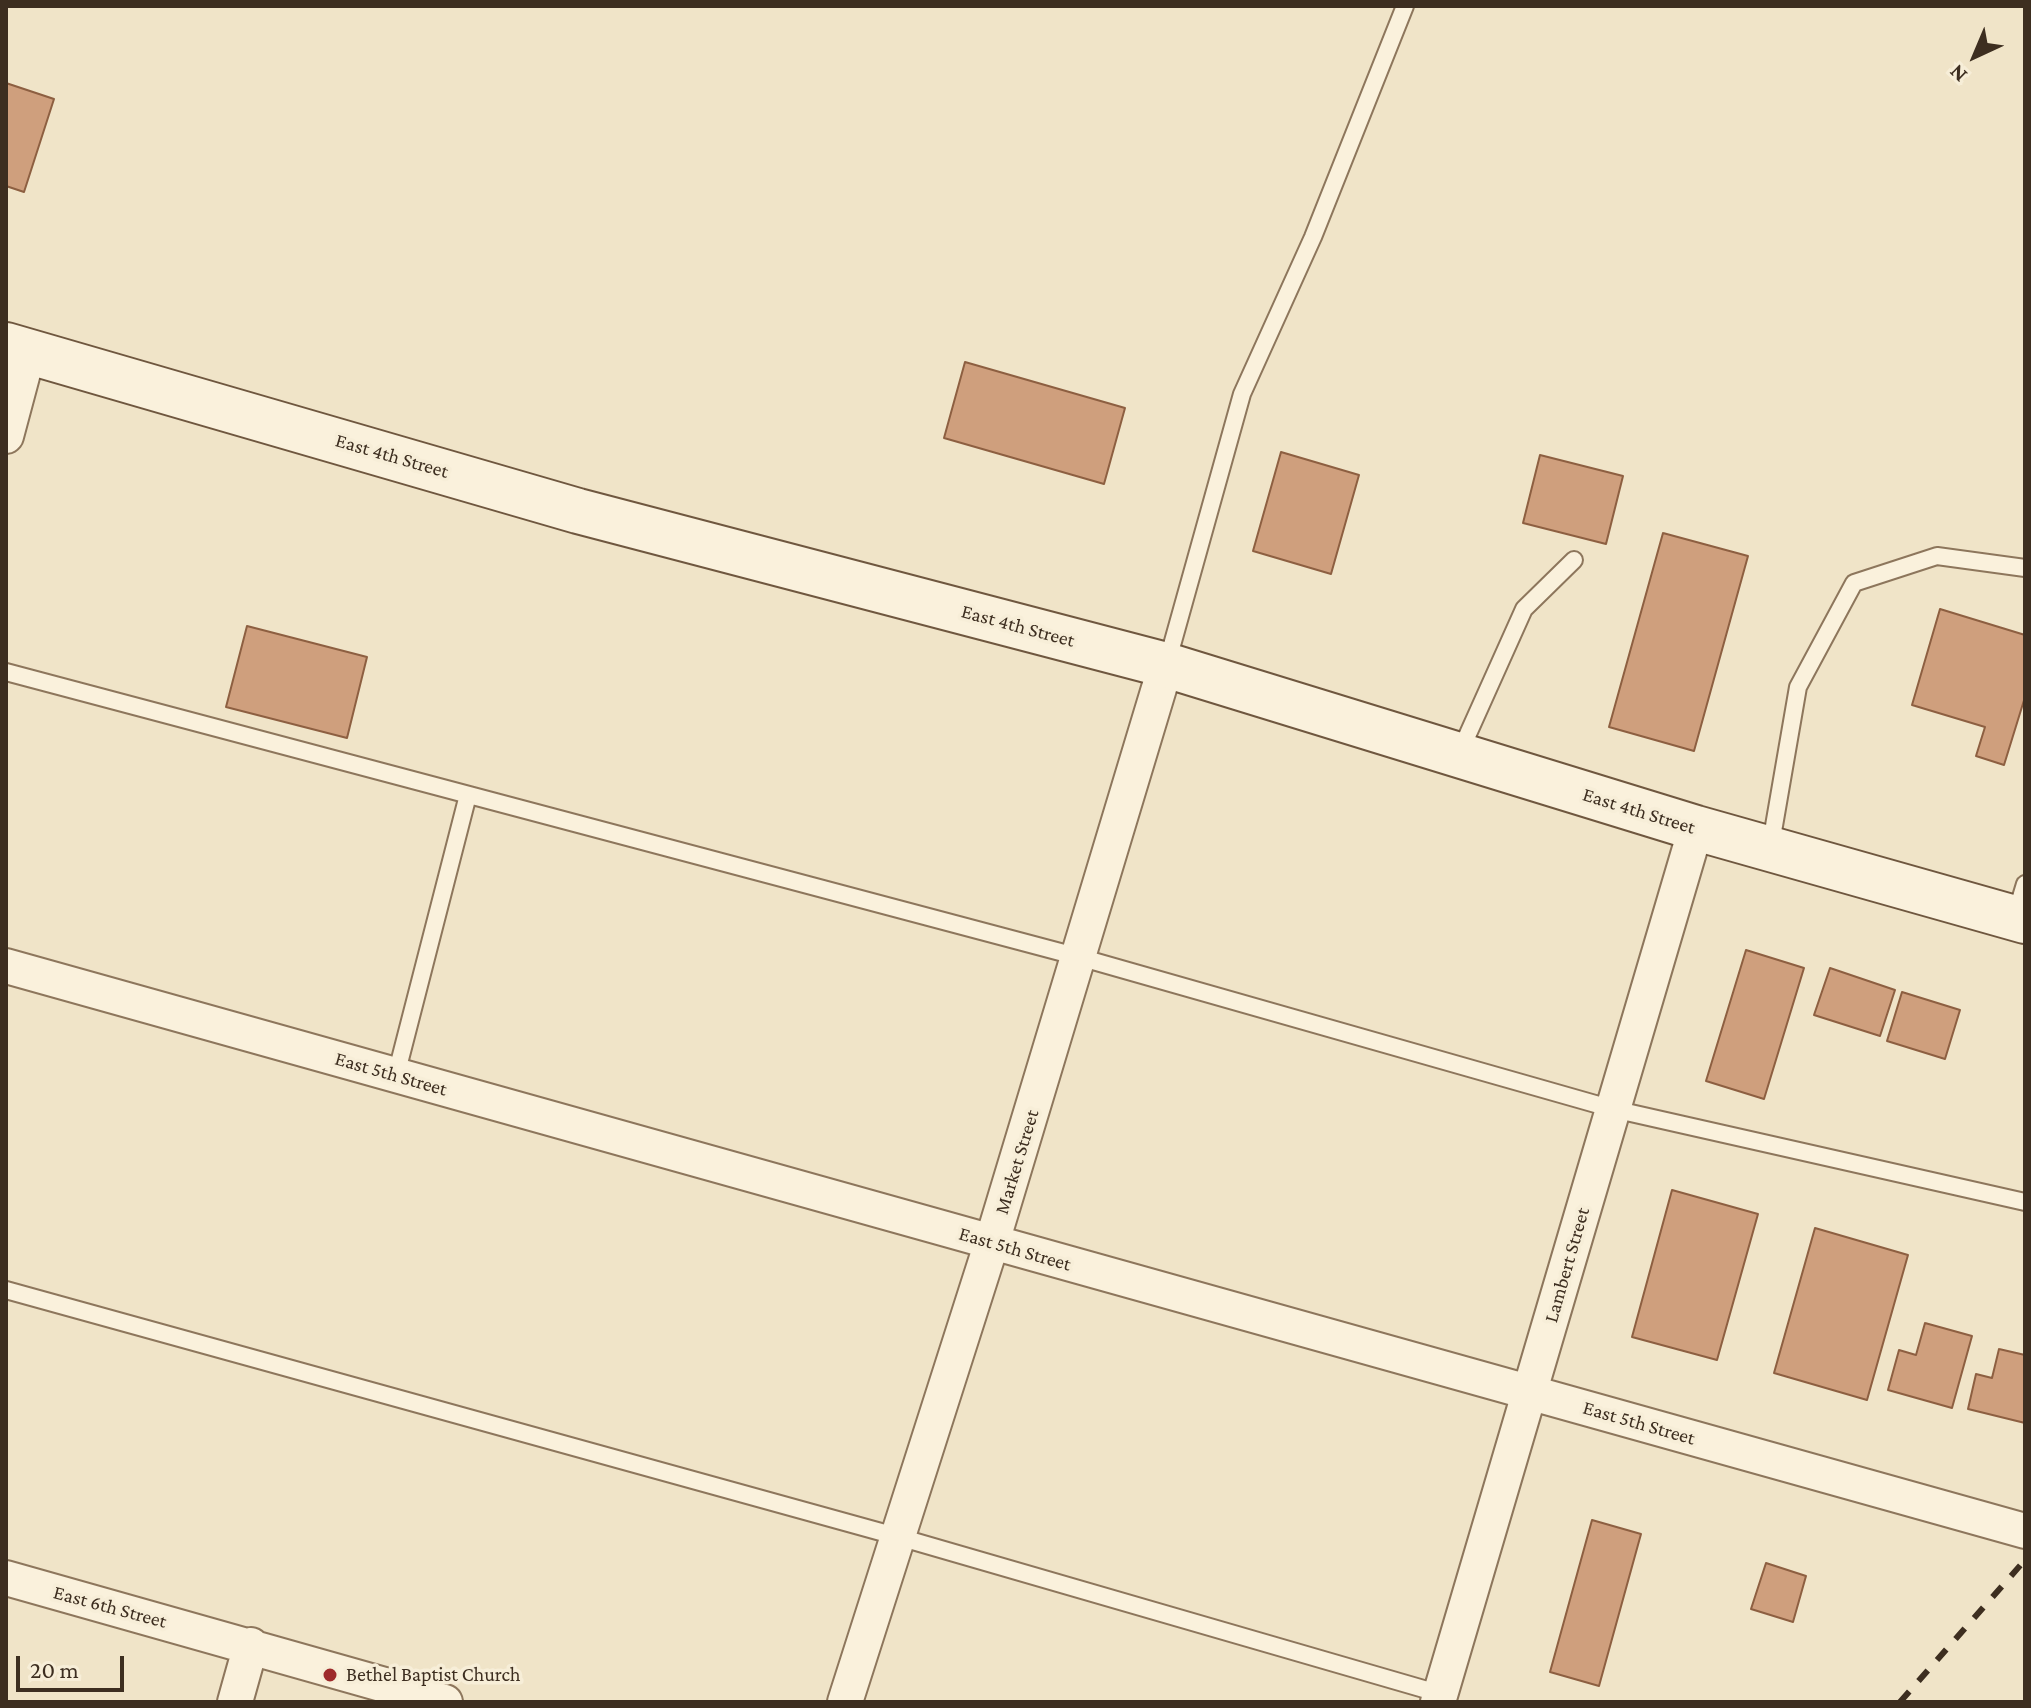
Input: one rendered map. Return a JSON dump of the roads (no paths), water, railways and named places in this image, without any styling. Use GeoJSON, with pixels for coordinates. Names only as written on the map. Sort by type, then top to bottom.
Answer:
{"type":"FeatureCollection","features":[{"type":"Feature","properties":{"kind":"main road","name":"East 4th Street"},"geometry":{"type":"LineString","coordinates":[[17,348],[578,511],[1166,665],[1770,849],[2022,908]]}},
{"type":"Feature","properties":{"kind":"street"},"geometry":{"type":"LineString","coordinates":[[6,436],[17,348]]}},
{"type":"Feature","properties":{"kind":"street","name":"Market Street"},"geometry":{"type":"LineString","coordinates":[[845,1702],[992,1242],[1166,665]]}},
{"type":"Feature","properties":{"kind":"street","name":"Lambert Street"},"geometry":{"type":"LineString","coordinates":[[1440,1698],[1696,828]]}},
{"type":"Feature","properties":{"kind":"street","name":"East 5th Street"},"geometry":{"type":"LineString","coordinates":[[6,966],[2025,1531]]}},
{"type":"Feature","properties":{"kind":"street","name":"East 6th Street"},"geometry":{"type":"LineString","coordinates":[[6,1578],[445,1702]]}},
{"type":"Feature","properties":{"kind":"street"},"geometry":{"type":"LineString","coordinates":[[235,1702],[251,1645]]}},
{"type":"Feature","properties":{"kind":"lane"},"geometry":{"type":"LineString","coordinates":[[1166,665],[1242,394],[1313,237],[1405,6]]}},
{"type":"Feature","properties":{"kind":"lane"},"geometry":{"type":"LineString","coordinates":[[1770,849],[1798,687],[1854,583],[1937,556],[2025,568]]}},
{"type":"Feature","properties":{"kind":"lane"},"geometry":{"type":"LineString","coordinates":[[1458,755],[1524,609],[1574,560]]}},
{"type":"Feature","properties":{"kind":"lane"},"geometry":{"type":"LineString","coordinates":[[6,672],[1079,957],[1613,1109],[2025,1202]]}},
{"type":"Feature","properties":{"kind":"lane"},"geometry":{"type":"LineString","coordinates":[[396,1075],[468,795]]}},
{"type":"Feature","properties":{"kind":"lane"},"geometry":{"type":"LineString","coordinates":[[6,1290],[899,1537],[1440,1698]]}},
{"type":"Feature","properties":{"kind":"railway"},"geometry":{"type":"LineString","coordinates":[[1900,1702],[2025,1560]]}},
{"type":"Feature","properties":{"kind":"place","name":"Bethel Baptist Church"},"geometry":{"type":"Point","coordinates":[330,1675]}}]}
